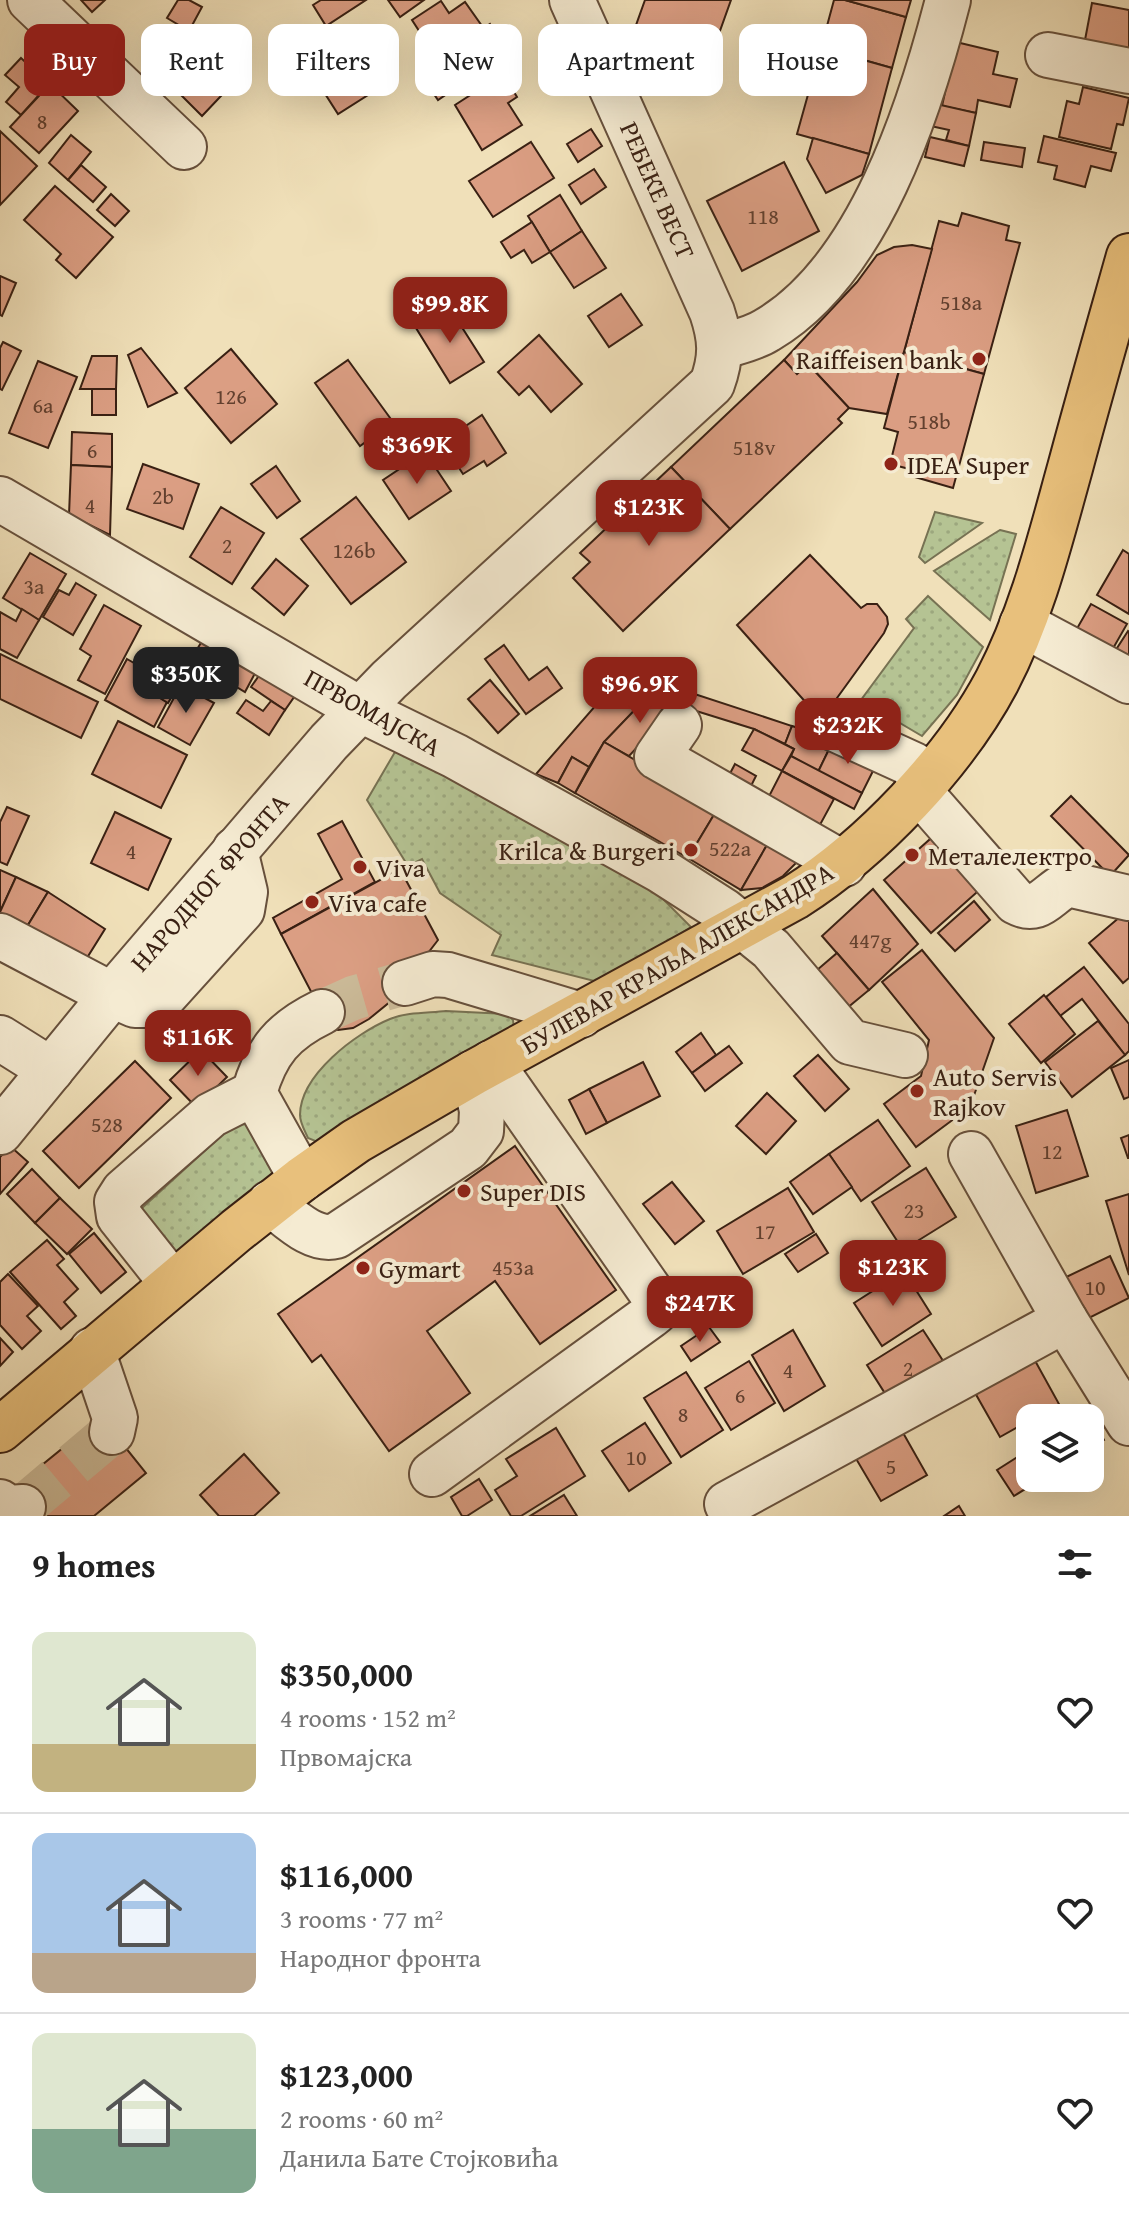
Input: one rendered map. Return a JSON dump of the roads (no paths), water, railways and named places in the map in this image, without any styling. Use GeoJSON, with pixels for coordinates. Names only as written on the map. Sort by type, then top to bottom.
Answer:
{"type":"FeatureCollection","features":[{"type":"Feature","properties":{"kind":"main road","name":"БУЛЕВАР КРАЉА АЛЕКСАНДРА"},"geometry":{"type":"LineString","coordinates":[[0,1430],[172,1283],[286,1191],[356,1141],[482,1068],[795,897],[844,864],[868,843],[916,777],[949,751],[990,693],[1022,624],[1044,560],[1129,256]]}},
{"type":"Feature","properties":{"kind":"street"},"geometry":{"type":"LineString","coordinates":[[30,0],[184,147]]}},
{"type":"Feature","properties":{"kind":"street"},"geometry":{"type":"LineString","coordinates":[[716,365],[845,275],[897,158],[948,0]]}},
{"type":"Feature","properties":{"kind":"street","name":"РЕБЕКЕ ВЕСТ"},"geometry":{"type":"LineString","coordinates":[[591,10],[712,312],[716,365]]}},
{"type":"Feature","properties":{"kind":"street"},"geometry":{"type":"LineString","coordinates":[[1048,55],[1129,71]]}},
{"type":"Feature","properties":{"kind":"street","name":"НАРОДНОГ ФРОНТА"},"geometry":{"type":"LineString","coordinates":[[0,1132],[235,850],[389,680],[716,365]]}},
{"type":"Feature","properties":{"kind":"street","name":"ПРВОМАЈСКА"},"geometry":{"type":"LineString","coordinates":[[0,499],[361,710],[455,756],[660,870],[724,911],[771,949],[850,1042],[905,1055]]}},
{"type":"Feature","properties":{"kind":"street"},"geometry":{"type":"LineString","coordinates":[[1022,624],[1129,681]]}},
{"type":"Feature","properties":{"kind":"street"},"geometry":{"type":"LineString","coordinates":[[679,725],[657,757],[844,864]]}},
{"type":"Feature","properties":{"kind":"street"},"geometry":{"type":"LineString","coordinates":[[833,728],[916,777],[1016,902],[1025,907],[1037,907],[1068,884],[1129,898]]}},
{"type":"Feature","properties":{"kind":"street"},"geometry":{"type":"LineString","coordinates":[[0,936],[112,995]]}},
{"type":"Feature","properties":{"kind":"street"},"geometry":{"type":"LineString","coordinates":[[405,983],[433,974],[448,975],[581,1015]]}},
{"type":"Feature","properties":{"kind":"street"},"geometry":{"type":"LineString","coordinates":[[322,1012],[308,1019],[273,1047],[260,1070],[254,1093],[286,1191],[314,1235],[325,1239],[336,1236],[468,1148],[481,1131],[482,1068]]}},
{"type":"Feature","properties":{"kind":"street"},"geometry":{"type":"LineString","coordinates":[[0,1038],[51,1070]]}},
{"type":"Feature","properties":{"kind":"street"},"geometry":{"type":"LineString","coordinates":[[432,1474],[650,1316],[658,1302],[482,1068]]}},
{"type":"Feature","properties":{"kind":"street"},"geometry":{"type":"LineString","coordinates":[[172,1283],[119,1216],[117,1202],[124,1191],[211,1115],[254,1093]]}},
{"type":"Feature","properties":{"kind":"street"},"geometry":{"type":"LineString","coordinates":[[971,1154],[1065,1320],[1129,1423]]}},
{"type":"Feature","properties":{"kind":"street"},"geometry":{"type":"LineString","coordinates":[[727,1504],[1065,1320]]}},
{"type":"Feature","properties":{"kind":"street"},"geometry":{"type":"LineString","coordinates":[[92,1350],[115,1418],[112,1432]]}},
{"type":"Feature","properties":{"kind":"tunnel"},"geometry":{"type":"LineString","coordinates":[[322,1012],[353,998],[405,983]]}},
{"type":"Feature","properties":{"kind":"tunnel"},"geometry":{"type":"LineString","coordinates":[[23,1507],[112,1432]]}},
{"type":"Feature","properties":{"kind":"place","name":"Raiffeisen bank"},"geometry":{"type":"Point","coordinates":[979,359]}},
{"type":"Feature","properties":{"kind":"place","name":"IDEA Super"},"geometry":{"type":"Point","coordinates":[891,464]}},
{"type":"Feature","properties":{"kind":"place","name":"Krilca & Burgeri"},"geometry":{"type":"Point","coordinates":[691,850]}},
{"type":"Feature","properties":{"kind":"place","name":"Металелектро"},"geometry":{"type":"Point","coordinates":[912,855]}},
{"type":"Feature","properties":{"kind":"place","name":"Viva"},"geometry":{"type":"Point","coordinates":[360,867]}},
{"type":"Feature","properties":{"kind":"place","name":"Viva cafe"},"geometry":{"type":"Point","coordinates":[312,902]}},
{"type":"Feature","properties":{"kind":"place","name":"Auto Servis Rajkov"},"geometry":{"type":"Point","coordinates":[917,1091]}},
{"type":"Feature","properties":{"kind":"place","name":"Super DIS"},"geometry":{"type":"Point","coordinates":[464,1191]}},
{"type":"Feature","properties":{"kind":"place","name":"Gymart"},"geometry":{"type":"Point","coordinates":[363,1268]}}]}
